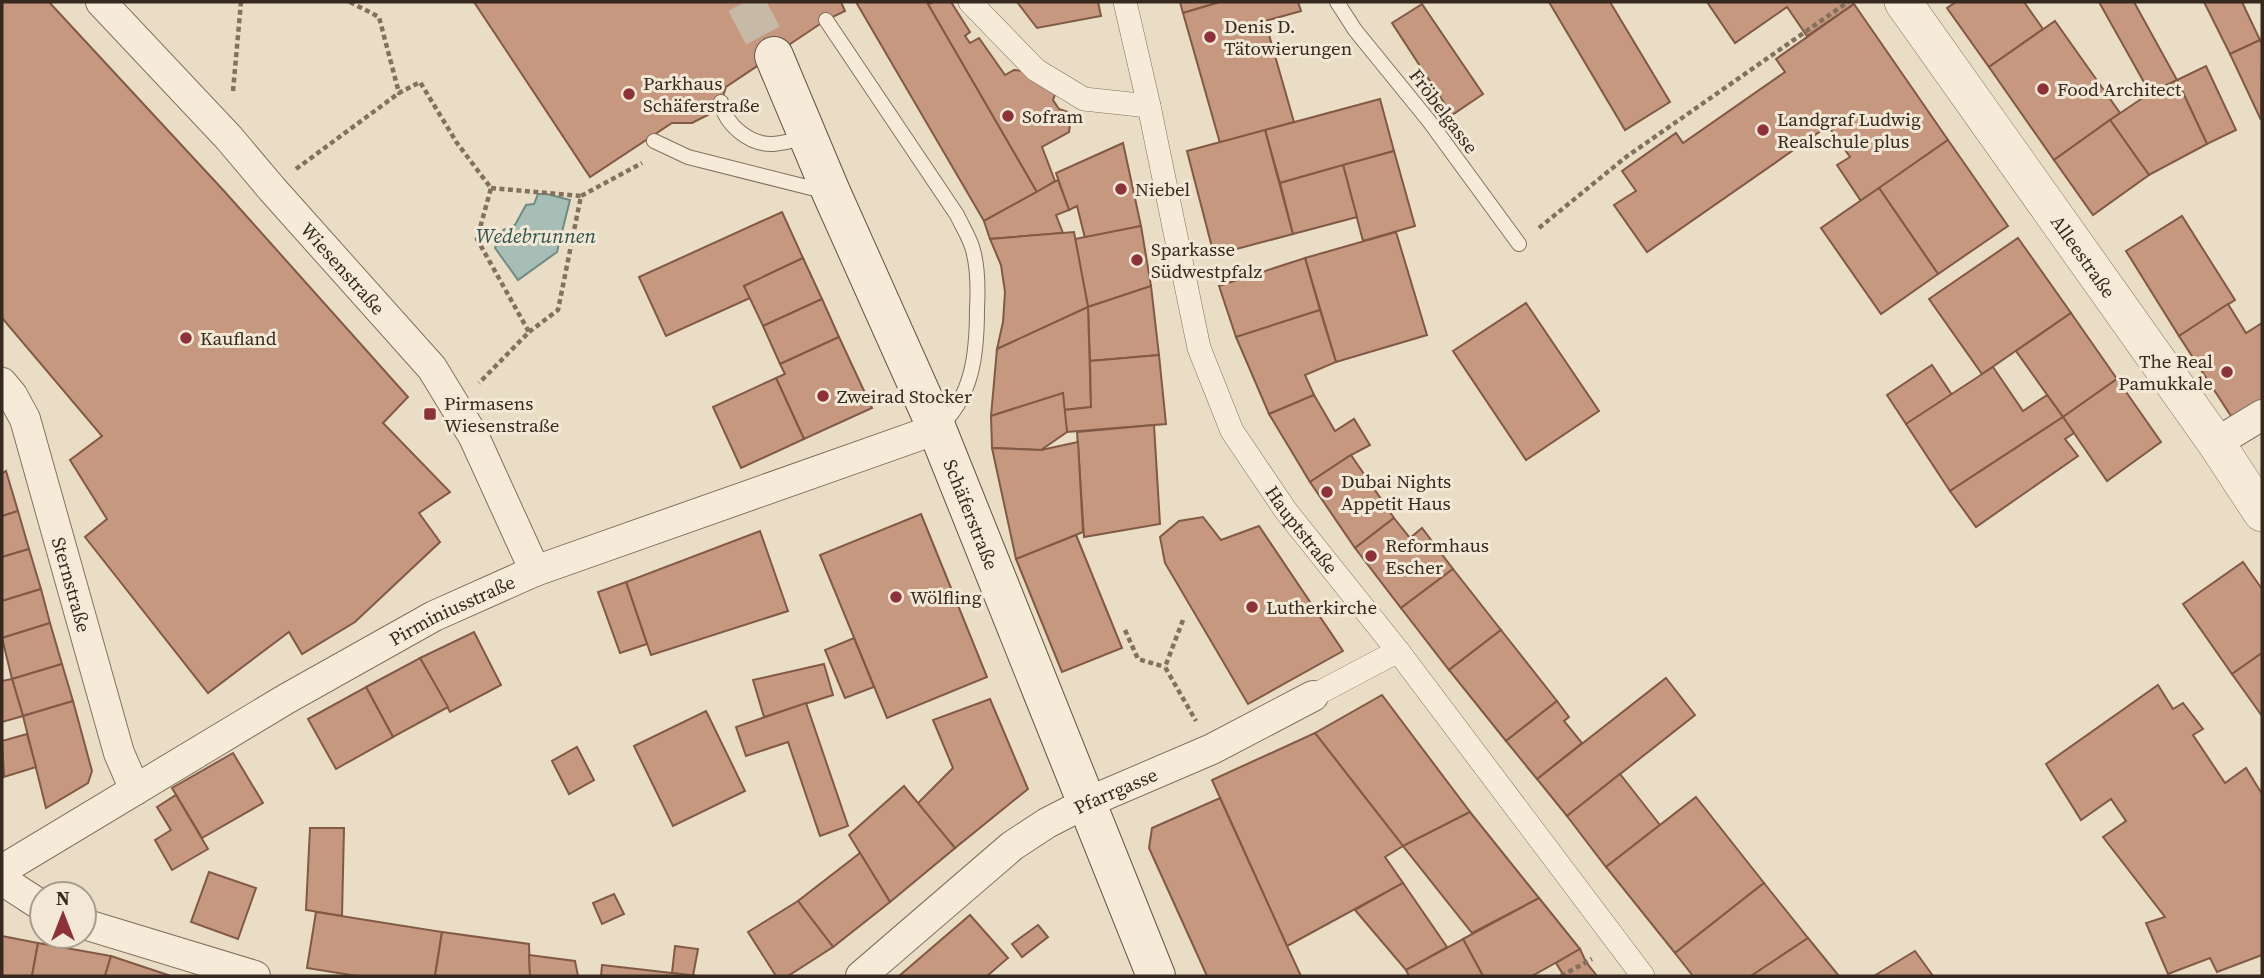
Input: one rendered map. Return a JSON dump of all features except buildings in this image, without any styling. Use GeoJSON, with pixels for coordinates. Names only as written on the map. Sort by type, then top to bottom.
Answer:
{"type":"FeatureCollection","features":[{"type":"Feature","properties":{"kind":"main road","name":"Schäferstraße"},"geometry":{"type":"LineString","coordinates":[[774,55],[831,192],[937,429],[1156,976]]}},
{"type":"Feature","properties":{"kind":"street","name":"Wiesenstraße"},"geometry":{"type":"LineString","coordinates":[[101,2],[229,138],[432,368],[474,437],[536,571]]}},
{"type":"Feature","properties":{"kind":"street"},"geometry":{"type":"LineString","coordinates":[[970,2],[1036,70],[1084,99],[1149,106]]}},
{"type":"Feature","properties":{"kind":"street","name":"Hauptstraße"},"geometry":{"type":"LineString","coordinates":[[1125,2],[1199,348],[1232,430],[1286,511],[1398,651],[1643,976]]}},
{"type":"Feature","properties":{"kind":"street","name":"Alleestraße"},"geometry":{"type":"LineString","coordinates":[[1903,2],[2216,443],[2262,513]]}},
{"type":"Feature","properties":{"kind":"street","name":"Sternstraße"},"geometry":{"type":"LineString","coordinates":[[2,383],[24,419],[119,752],[135,790]]}},
{"type":"Feature","properties":{"kind":"street"},"geometry":{"type":"LineString","coordinates":[[2216,443],[2262,415]]}},
{"type":"Feature","properties":{"kind":"street","name":"Pirminiusstraße"},"geometry":{"type":"LineString","coordinates":[[2,870],[286,699],[434,616],[536,571],[937,429]]}},
{"type":"Feature","properties":{"kind":"street","name":"Pfarrgasse"},"geometry":{"type":"LineString","coordinates":[[861,976],[1012,846],[1086,803],[1212,749],[1398,651]]}},
{"type":"Feature","properties":{"kind":"street"},"geometry":{"type":"LineString","coordinates":[[2,880],[28,897]]}},
{"type":"Feature","properties":{"kind":"street"},"geometry":{"type":"LineString","coordinates":[[98,928],[255,976]]}},
{"type":"Feature","properties":{"kind":"lane","name":"Fröbelgasse"},"geometry":{"type":"LineString","coordinates":[[1337,2],[1355,30],[1429,121],[1519,244]]}},
{"type":"Feature","properties":{"kind":"lane"},"geometry":{"type":"LineString","coordinates":[[827,20],[957,215],[973,250],[978,290],[976,354],[966,391],[953,415],[937,429]]}},
{"type":"Feature","properties":{"kind":"lane"},"geometry":{"type":"LineString","coordinates":[[721,102],[726,118],[745,136],[759,142],[772,144],[809,137]]}},
{"type":"Feature","properties":{"kind":"lane"},"geometry":{"type":"LineString","coordinates":[[654,141],[688,157],[831,192]]}},
{"type":"Feature","properties":{"kind":"path"},"geometry":{"type":"LineString","coordinates":[[229,138],[241,2]]}},
{"type":"Feature","properties":{"kind":"path"},"geometry":{"type":"LineString","coordinates":[[349,2],[379,17],[399,93]]}},
{"type":"Feature","properties":{"kind":"path"},"geometry":{"type":"LineString","coordinates":[[1519,244],[1626,157],[1848,2]]}},
{"type":"Feature","properties":{"kind":"path"},"geometry":{"type":"LineString","coordinates":[[272,189],[399,93],[420,82],[457,142],[491,188],[581,196],[669,149]]}},
{"type":"Feature","properties":{"kind":"path"},"geometry":{"type":"LineString","coordinates":[[491,188],[477,239],[528,332]]}},
{"type":"Feature","properties":{"kind":"path"},"geometry":{"type":"LineString","coordinates":[[455,407],[528,332],[558,310],[581,196]]}},
{"type":"Feature","properties":{"kind":"path"},"geometry":{"type":"LineString","coordinates":[[1165,667],[1183,620]]}},
{"type":"Feature","properties":{"kind":"path"},"geometry":{"type":"LineString","coordinates":[[1125,630],[1138,659],[1165,667],[1212,749]]}},
{"type":"Feature","properties":{"kind":"path"},"geometry":{"type":"LineString","coordinates":[[1562,975],[1600,954]]}},
{"type":"Feature","properties":{"kind":"water","name":"Wedebrunnen"},"geometry":{"type":"Polygon","coordinates":[[[538,194],[570,200],[557,252],[518,280],[495,248],[503,230],[515,225],[526,205],[534,204],[538,194]]]}},
{"type":"Feature","properties":{"kind":"tunnel"},"geometry":{"type":"LineString","coordinates":[[745,2],[774,56]]}},
{"type":"Feature","properties":{"kind":"place","name":"Denis D. Tätowierungen"},"geometry":{"type":"Point","coordinates":[1210,37]}},
{"type":"Feature","properties":{"kind":"place","name":"Food Architect"},"geometry":{"type":"Point","coordinates":[2043,89]}},
{"type":"Feature","properties":{"kind":"place","name":"Parkhaus Schäferstraße"},"geometry":{"type":"Point","coordinates":[629,94]}},
{"type":"Feature","properties":{"kind":"place","name":"Sofram"},"geometry":{"type":"Point","coordinates":[1008,116]}},
{"type":"Feature","properties":{"kind":"place","name":"Landgraf Ludwig Realschule plus"},"geometry":{"type":"Point","coordinates":[1763,130]}},
{"type":"Feature","properties":{"kind":"place","name":"Niebel"},"geometry":{"type":"Point","coordinates":[1121,189]}},
{"type":"Feature","properties":{"kind":"place","name":"Sparkasse Südwestpfalz"},"geometry":{"type":"Point","coordinates":[1137,260]}},
{"type":"Feature","properties":{"kind":"place","name":"Kaufland"},"geometry":{"type":"Point","coordinates":[186,338]}},
{"type":"Feature","properties":{"kind":"place","name":"The Real Pamukkale"},"geometry":{"type":"Point","coordinates":[2227,372]}},
{"type":"Feature","properties":{"kind":"place","name":"Zweirad Stocker"},"geometry":{"type":"Point","coordinates":[823,396]}},
{"type":"Feature","properties":{"kind":"place","name":"Pirmasens Wiesenstraße"},"geometry":{"type":"Point","coordinates":[430,414]}},
{"type":"Feature","properties":{"kind":"place","name":"Dubai Nights Appetit Haus"},"geometry":{"type":"Point","coordinates":[1327,492]}},
{"type":"Feature","properties":{"kind":"place","name":"Reformhaus Escher"},"geometry":{"type":"Point","coordinates":[1371,556]}},
{"type":"Feature","properties":{"kind":"place","name":"Wölfling"},"geometry":{"type":"Point","coordinates":[896,597]}},
{"type":"Feature","properties":{"kind":"place","name":"Lutherkirche"},"geometry":{"type":"Point","coordinates":[1252,607]}}]}
